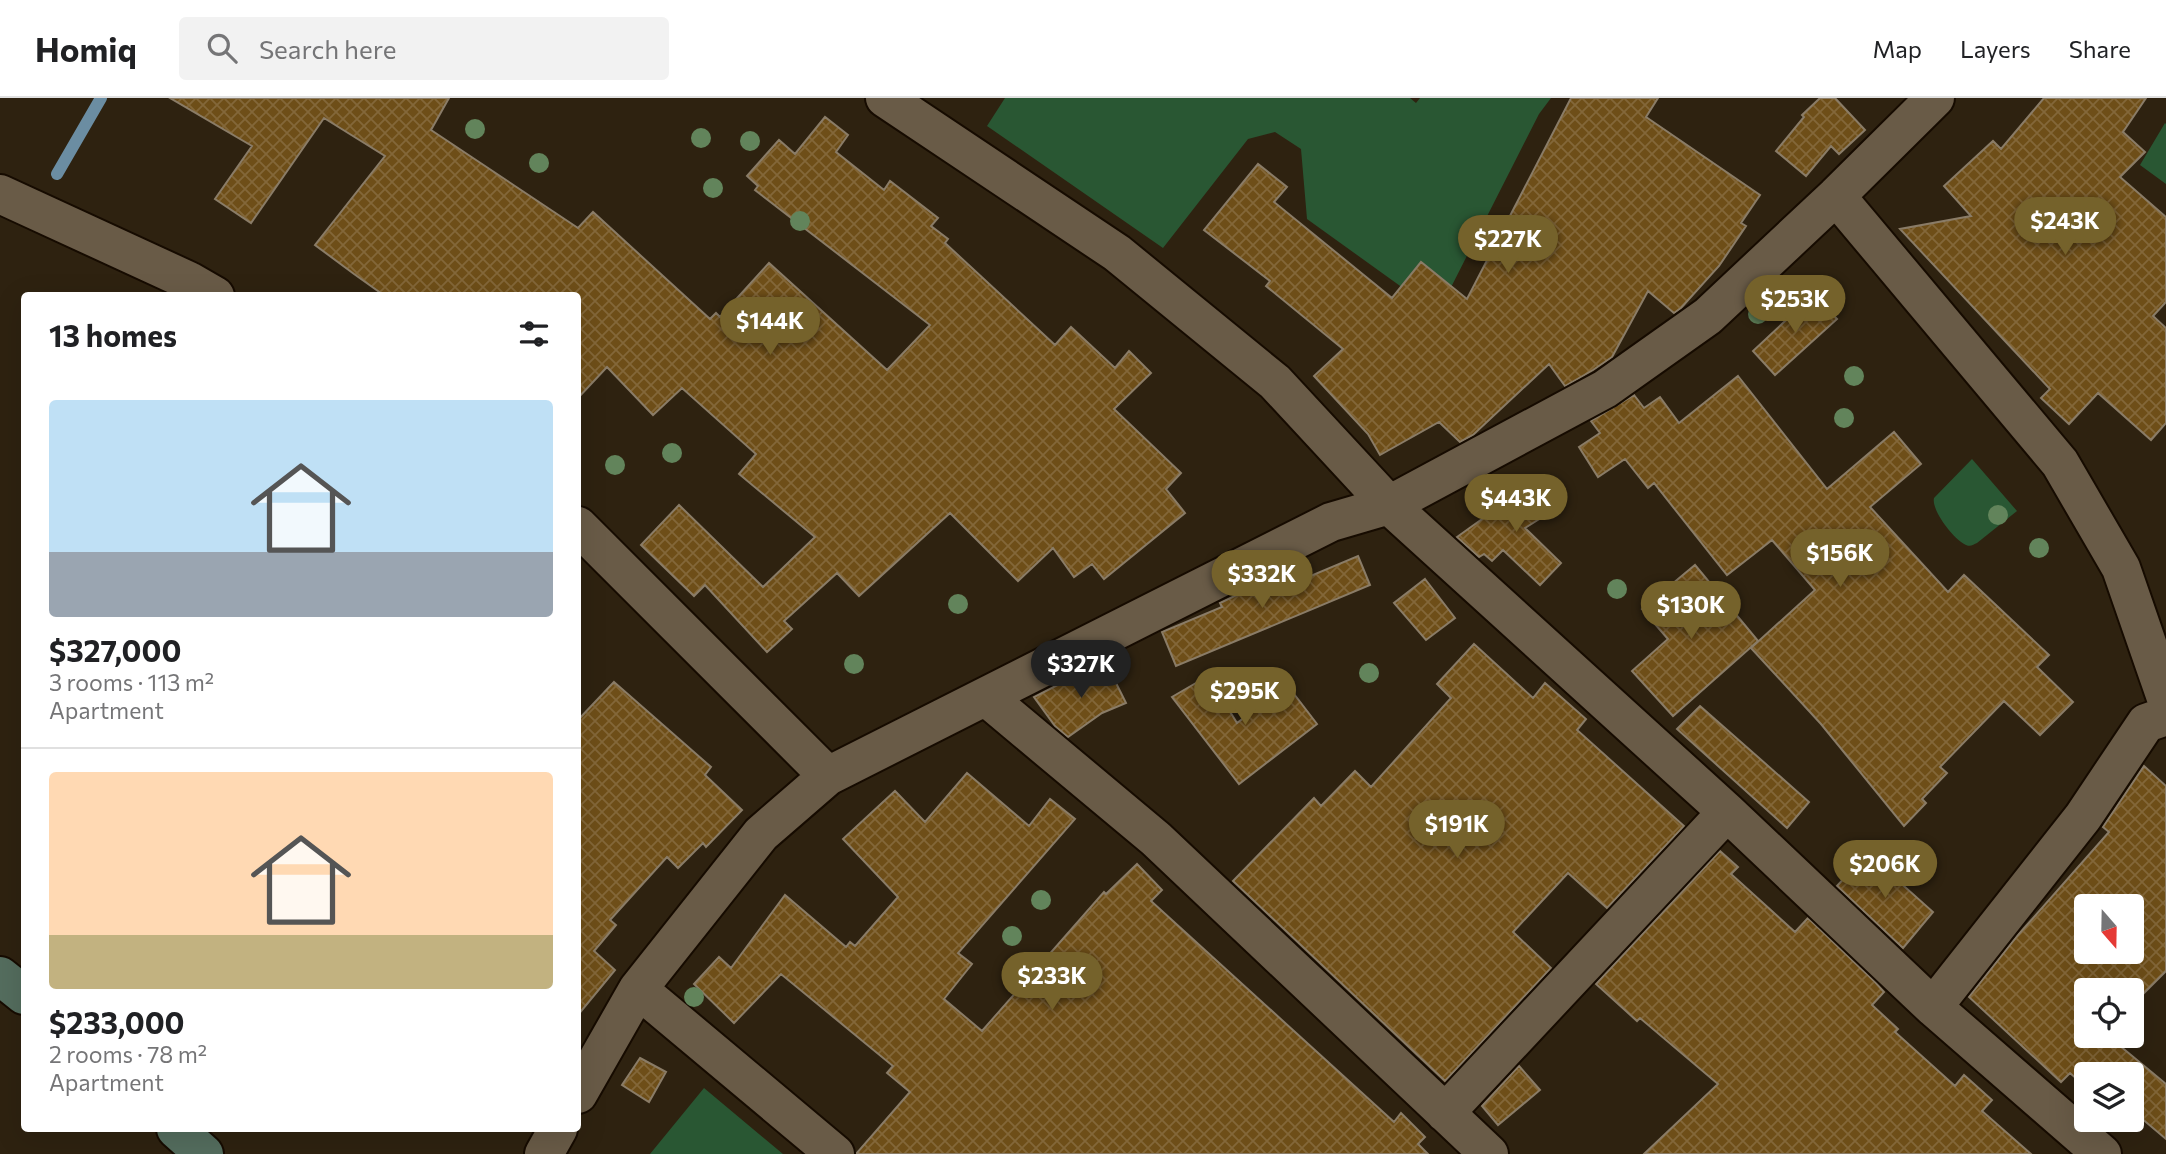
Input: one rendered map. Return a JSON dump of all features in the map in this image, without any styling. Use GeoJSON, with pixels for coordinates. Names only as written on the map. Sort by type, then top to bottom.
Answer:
{"type":"FeatureCollection","features":[{"type":"Feature","properties":{"kind":"main road"},"geometry":{"type":"LineString","coordinates":[[0,976],[21,993]]}},
{"type":"Feature","properties":{"kind":"main road"},"geometry":{"type":"LineString","coordinates":[[179,1132],[204,1154]]}},
{"type":"Feature","properties":{"kind":"street"},"geometry":{"type":"LineString","coordinates":[[885,98],[1116,253],[1275,382],[1389,505],[1727,812],[1933,1007],[2102,1154]]}},
{"type":"Feature","properties":{"kind":"street"},"geometry":{"type":"LineString","coordinates":[[581,1089],[638,989],[761,834],[828,776],[1331,522],[1389,505],[1605,389],[1708,316],[1836,196],[1935,98]]}},
{"type":"Feature","properties":{"kind":"street"},"geometry":{"type":"LineString","coordinates":[[0,194],[208,292]]}},
{"type":"Feature","properties":{"kind":"street"},"geometry":{"type":"LineString","coordinates":[[1836,196],[2060,463],[2121,568],[2166,698]]}},
{"type":"Feature","properties":{"kind":"street"},"geometry":{"type":"LineString","coordinates":[[581,529],[828,776]]}},
{"type":"Feature","properties":{"kind":"street"},"geometry":{"type":"LineString","coordinates":[[986,697],[1156,839],[1489,1154]]}},
{"type":"Feature","properties":{"kind":"street"},"geometry":{"type":"LineString","coordinates":[[1933,1007],[2083,817],[2146,723],[2166,716]]}},
{"type":"Feature","properties":{"kind":"street"},"geometry":{"type":"LineString","coordinates":[[1445,1113],[1727,812]]}},
{"type":"Feature","properties":{"kind":"street"},"geometry":{"type":"LineString","coordinates":[[638,989],[835,1154]]}},
{"type":"Feature","properties":{"kind":"street"},"geometry":{"type":"LineString","coordinates":[[544,1154],[556,1132]]}},
{"type":"Feature","properties":{"kind":"green space"},"geometry":{"type":"Polygon","coordinates":[[[1005,98],[1410,98],[1416,103],[1420,98],[1551,98],[1539,114],[1442,305],[1428,306],[1307,219],[1301,149],[1275,132],[1248,139],[1163,248],[987,126],[1005,98]]]}},
{"type":"Feature","properties":{"kind":"green space"},"geometry":{"type":"Polygon","coordinates":[[[2166,124],[2166,184],[2140,165],[2166,124]]]}},
{"type":"Feature","properties":{"kind":"green space"},"geometry":{"type":"Polygon","coordinates":[[[1972,459],[2017,511],[1977,543],[1969,546],[1961,542],[1944,524],[1936,510],[1934,498],[1972,459]]]}},
{"type":"Feature","properties":{"kind":"green space"},"geometry":{"type":"Polygon","coordinates":[[[704,1088],[783,1154],[650,1154],[704,1088]]]}},
{"type":"Feature","properties":{"kind":"building"},"geometry":{"type":"Polygon","coordinates":[[[170,98],[449,98],[431,130],[578,228],[593,212],[710,319],[716,313],[720,317],[769,263],[887,370],[930,325],[755,190],[758,186],[747,176],[779,140],[795,154],[825,117],[848,135],[836,152],[884,190],[890,181],[938,218],[931,226],[948,239],[945,243],[1055,345],[1071,327],[1115,368],[1129,351],[1151,373],[1114,409],[1181,473],[1166,489],[1185,513],[1104,579],[1092,564],[1074,577],[1053,548],[1018,581],[950,513],[859,596],[837,573],[784,621],[792,629],[767,652],[705,585],[694,596],[641,545],[679,505],[763,587],[815,537],[739,474],[756,454],[682,388],[653,415],[607,367],[581,395],[581,292],[380,292],[315,245],[385,156],[324,118],[251,223],[215,199],[252,146],[170,98]]]}},
{"type":"Feature","properties":{"kind":"building"},"geometry":{"type":"Polygon","coordinates":[[[1571,98],[1658,98],[1646,117],[1760,195],[1741,223],[1746,226],[1719,266],[1674,313],[1648,291],[1612,357],[1593,370],[1565,386],[1549,364],[1473,435],[1460,442],[1439,422],[1380,455],[1368,434],[1314,376],[1343,349],[1266,286],[1270,281],[1204,230],[1258,164],[1287,187],[1274,202],[1392,298],[1421,262],[1467,299],[1571,98]]]}},
{"type":"Feature","properties":{"kind":"building"},"geometry":{"type":"Polygon","coordinates":[[[1820,98],[1835,98],[1865,130],[1839,154],[1831,146],[1806,176],[1776,151],[1804,117],[1802,115],[1820,98]]]}},
{"type":"Feature","properties":{"kind":"building"},"geometry":{"type":"Polygon","coordinates":[[[2044,98],[2146,98],[2123,132],[2145,152],[2120,177],[2166,217],[2166,302],[2153,316],[2166,328],[2166,423],[2151,440],[2098,393],[2069,424],[2041,398],[2050,389],[1900,229],[1971,216],[1944,186],[1993,141],[2001,149],[2044,98]]]}},
{"type":"Feature","properties":{"kind":"building"},"geometry":{"type":"Polygon","coordinates":[[[1813,295],[1837,319],[1775,375],[1753,351],[1813,295]]]}},
{"type":"Feature","properties":{"kind":"building"},"geometry":{"type":"Polygon","coordinates":[[[1738,376],[1827,489],[1894,432],[1921,464],[1870,507],[1948,592],[1964,575],[2049,655],[2037,667],[2073,702],[2040,735],[2004,701],[1940,767],[1947,773],[1922,799],[1926,803],[1904,826],[1821,724],[1751,648],[1815,590],[1772,540],[1727,575],[1654,483],[1648,488],[1625,459],[1598,477],[1579,447],[1600,433],[1591,421],[1634,395],[1644,408],[1660,397],[1679,423],[1738,376]]]}},
{"type":"Feature","properties":{"kind":"building"},"geometry":{"type":"Polygon","coordinates":[[[1540,482],[1557,508],[1525,528],[1561,563],[1540,585],[1503,550],[1492,561],[1484,554],[1479,557],[1457,537],[1510,499],[1511,501],[1540,482]]]}},
{"type":"Feature","properties":{"kind":"building"},"geometry":{"type":"Polygon","coordinates":[[[1358,556],[1370,585],[1176,666],[1162,632],[1222,607],[1220,603],[1270,579],[1275,591],[1358,556]]]}},
{"type":"Feature","properties":{"kind":"building"},"geometry":{"type":"Polygon","coordinates":[[[1695,565],[1758,641],[1673,716],[1632,671],[1668,639],[1642,609],[1695,565]]]}},
{"type":"Feature","properties":{"kind":"building"},"geometry":{"type":"Polygon","coordinates":[[[1425,579],[1455,618],[1426,640],[1394,603],[1425,579]]]}},
{"type":"Feature","properties":{"kind":"building"},"geometry":{"type":"Polygon","coordinates":[[[1474,644],[1533,698],[1545,683],[1586,719],[1577,730],[1684,826],[1607,908],[1568,873],[1513,932],[1551,968],[1445,1081],[1233,881],[1314,798],[1321,806],[1355,771],[1371,787],[1451,698],[1437,684],[1474,644]]]}},
{"type":"Feature","properties":{"kind":"building"},"geometry":{"type":"Polygon","coordinates":[[[1108,667],[1126,703],[1102,713],[1068,737],[1055,726],[1034,697],[1085,671],[1088,678],[1108,667]]]}},
{"type":"Feature","properties":{"kind":"building"},"geometry":{"type":"Polygon","coordinates":[[[1208,676],[1237,723],[1287,685],[1317,724],[1239,784],[1172,697],[1208,676]]]}},
{"type":"Feature","properties":{"kind":"building"},"geometry":{"type":"Polygon","coordinates":[[[614,682],[711,767],[705,775],[742,810],[706,847],[703,843],[678,868],[667,857],[610,920],[616,925],[594,951],[615,970],[581,1011],[581,717],[614,682]]]}},
{"type":"Feature","properties":{"kind":"building"},"geometry":{"type":"Polygon","coordinates":[[[1700,706],[1809,802],[1787,828],[1677,729],[1700,706]]]}},
{"type":"Feature","properties":{"kind":"building"},"geometry":{"type":"Polygon","coordinates":[[[2144,766],[2166,786],[2166,971],[2144,993],[2144,978],[2074,978],[2074,1048],[2122,1048],[2139,1062],[2074,1062],[2074,1076],[2070,1073],[2061,1082],[1969,997],[2018,935],[2109,832],[2103,827],[2144,766]]]}},
{"type":"Feature","properties":{"kind":"building"},"geometry":{"type":"Polygon","coordinates":[[[967,773],[1029,826],[1050,799],[1075,819],[958,953],[972,964],[944,999],[982,1031],[1104,892],[1106,894],[1137,864],[1162,890],[1151,901],[1394,1122],[1401,1113],[1425,1137],[1418,1144],[1428,1154],[856,1154],[910,1092],[887,1073],[893,1066],[781,974],[734,1023],[694,984],[719,957],[731,968],[785,895],[846,947],[850,942],[855,946],[898,897],[843,839],[895,791],[925,822],[967,773]]]}},
{"type":"Feature","properties":{"kind":"building"},"geometry":{"type":"Polygon","coordinates":[[[1720,851],[1738,867],[1731,874],[1795,932],[1808,918],[1875,982],[1884,992],[1872,1005],[1898,1029],[1895,1032],[1955,1086],[1964,1075],[1992,1100],[1982,1111],[2031,1154],[1644,1154],[1718,1084],[1640,1018],[1637,1021],[1596,984],[1720,851]]]}},
{"type":"Feature","properties":{"kind":"building"},"geometry":{"type":"Polygon","coordinates":[[[1867,853],[1933,912],[1903,948],[1837,886],[1867,853]]]}},
{"type":"Feature","properties":{"kind":"building"},"geometry":{"type":"Polygon","coordinates":[[[640,1058],[666,1072],[649,1102],[622,1085],[640,1058]]]}},
{"type":"Feature","properties":{"kind":"building"},"geometry":{"type":"Polygon","coordinates":[[[1519,1066],[1540,1090],[1498,1125],[1482,1106],[1519,1066]]]}},
{"type":"Feature","properties":{"kind":"building"},"geometry":{"type":"Polygon","coordinates":[[[2144,1066],[2166,1084],[2166,1139],[2144,1120],[2144,1066]]]}},
{"type":"Feature","properties":{"kind":"waterway"},"geometry":{"type":"LineString","coordinates":[[57,174],[101,98]]}}]}
